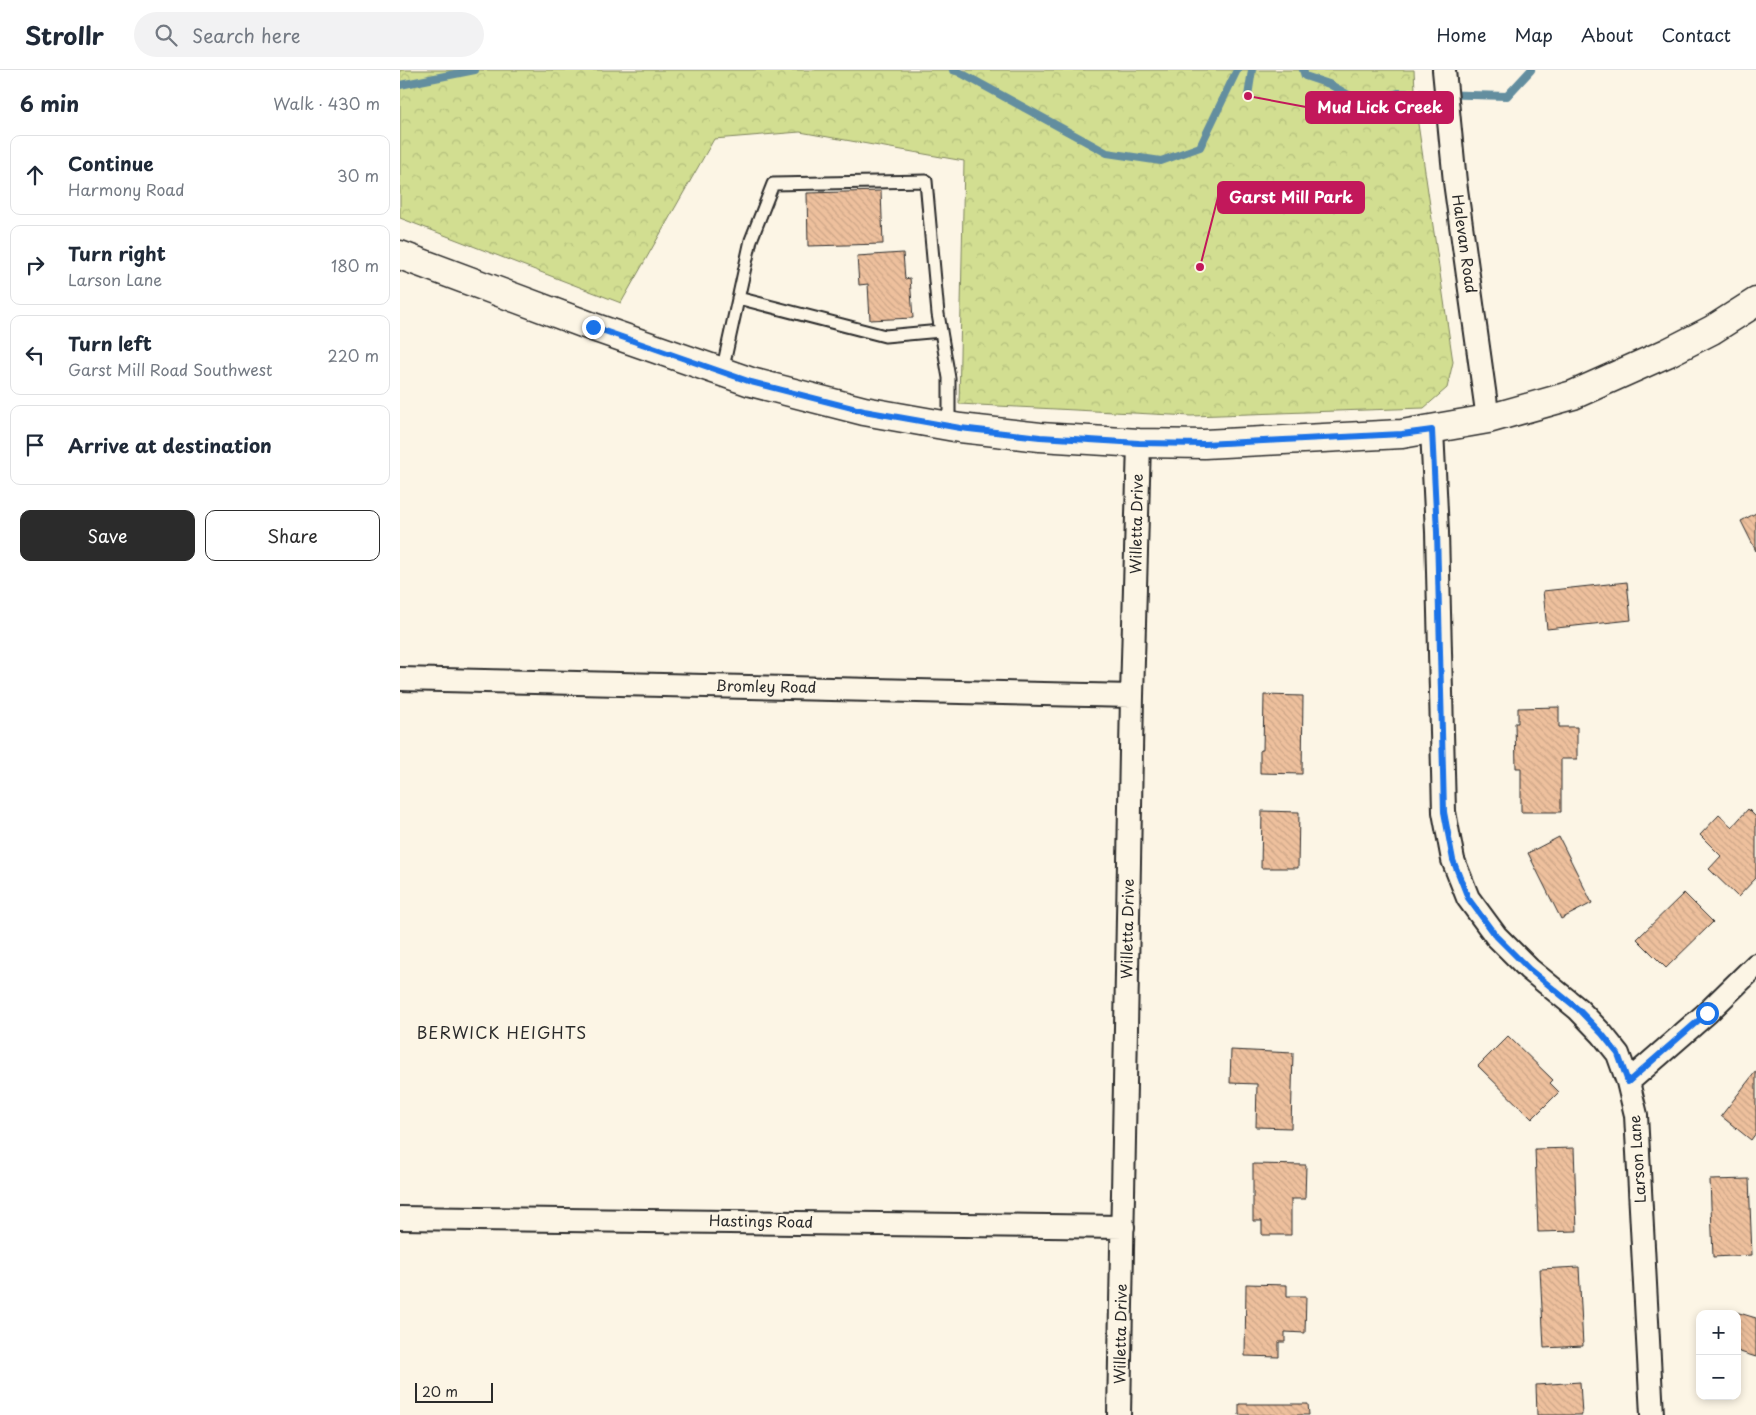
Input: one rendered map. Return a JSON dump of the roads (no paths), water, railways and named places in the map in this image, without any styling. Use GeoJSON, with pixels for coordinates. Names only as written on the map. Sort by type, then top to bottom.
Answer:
{"type":"FeatureCollection","features":[{"type":"Feature","properties":{"kind":"street","name":"Halevan Road"},"geometry":{"type":"LineString","coordinates":[[1444,70],[1455,182],[1488,418]]}},
{"type":"Feature","properties":{"kind":"street"},"geometry":{"type":"LineString","coordinates":[[400,255],[593,327],[751,382],[864,411],[949,426],[1040,437],[1139,443],[1224,443],[1402,434],[1432,430],[1488,418],[1573,395],[1667,354],[1712,330],[1756,302]]}},
{"type":"Feature","properties":{"kind":"street","name":"Larson Lane"},"geometry":{"type":"LineString","coordinates":[[1432,430],[1437,532],[1444,812],[1453,860],[1468,898],[1496,936],[1529,969],[1578,1009],[1618,1054],[1628,1082],[1636,1115],[1654,1415]]}},
{"type":"Feature","properties":{"kind":"street","name":"Willetta Drive"},"geometry":{"type":"LineString","coordinates":[[1119,1415],[1132,696],[1139,443]]}},
{"type":"Feature","properties":{"kind":"street","name":"Bromley Road"},"geometry":{"type":"LineString","coordinates":[[400,680],[1132,696]]}},
{"type":"Feature","properties":{"kind":"street"},"geometry":{"type":"LineString","coordinates":[[1628,1082],[1707,1013],[1756,965]]}},
{"type":"Feature","properties":{"kind":"street","name":"Hastings Road"},"geometry":{"type":"LineString","coordinates":[[400,1218],[1123,1227]]}},
{"type":"Feature","properties":{"kind":"lane"},"geometry":{"type":"LineString","coordinates":[[722,372],[751,240],[773,184],[926,182],[938,314],[949,378],[949,426]]}},
{"type":"Feature","properties":{"kind":"lane"},"geometry":{"type":"LineString","coordinates":[[738,298],[885,336],[941,331]]}},
{"type":"Feature","properties":{"kind":"waterway"},"geometry":{"type":"LineString","coordinates":[[400,85],[475,70]]}},
{"type":"Feature","properties":{"kind":"waterway"},"geometry":{"type":"LineString","coordinates":[[953,70],[1107,153],[1161,161],[1200,147],[1237,70]]}},
{"type":"Feature","properties":{"kind":"waterway"},"geometry":{"type":"LineString","coordinates":[[1248,96],[1252,70]]}},
{"type":"Feature","properties":{"kind":"waterway"},"geometry":{"type":"LineString","coordinates":[[1303,70],[1305,76],[1329,84],[1363,103],[1398,93],[1507,96],[1531,70]]}},
{"type":"Feature","properties":{"kind":"place","name":"Mud Lick Creek"},"geometry":{"type":"Point","coordinates":[1248,96]}},
{"type":"Feature","properties":{"kind":"place","name":"Garst Mill Park"},"geometry":{"type":"Point","coordinates":[1200,267]}},
{"type":"Feature","properties":{"kind":"district","name":"BERWICK HEIGHTS"},"geometry":{"type":"Point","coordinates":[502,1033]}}]}
